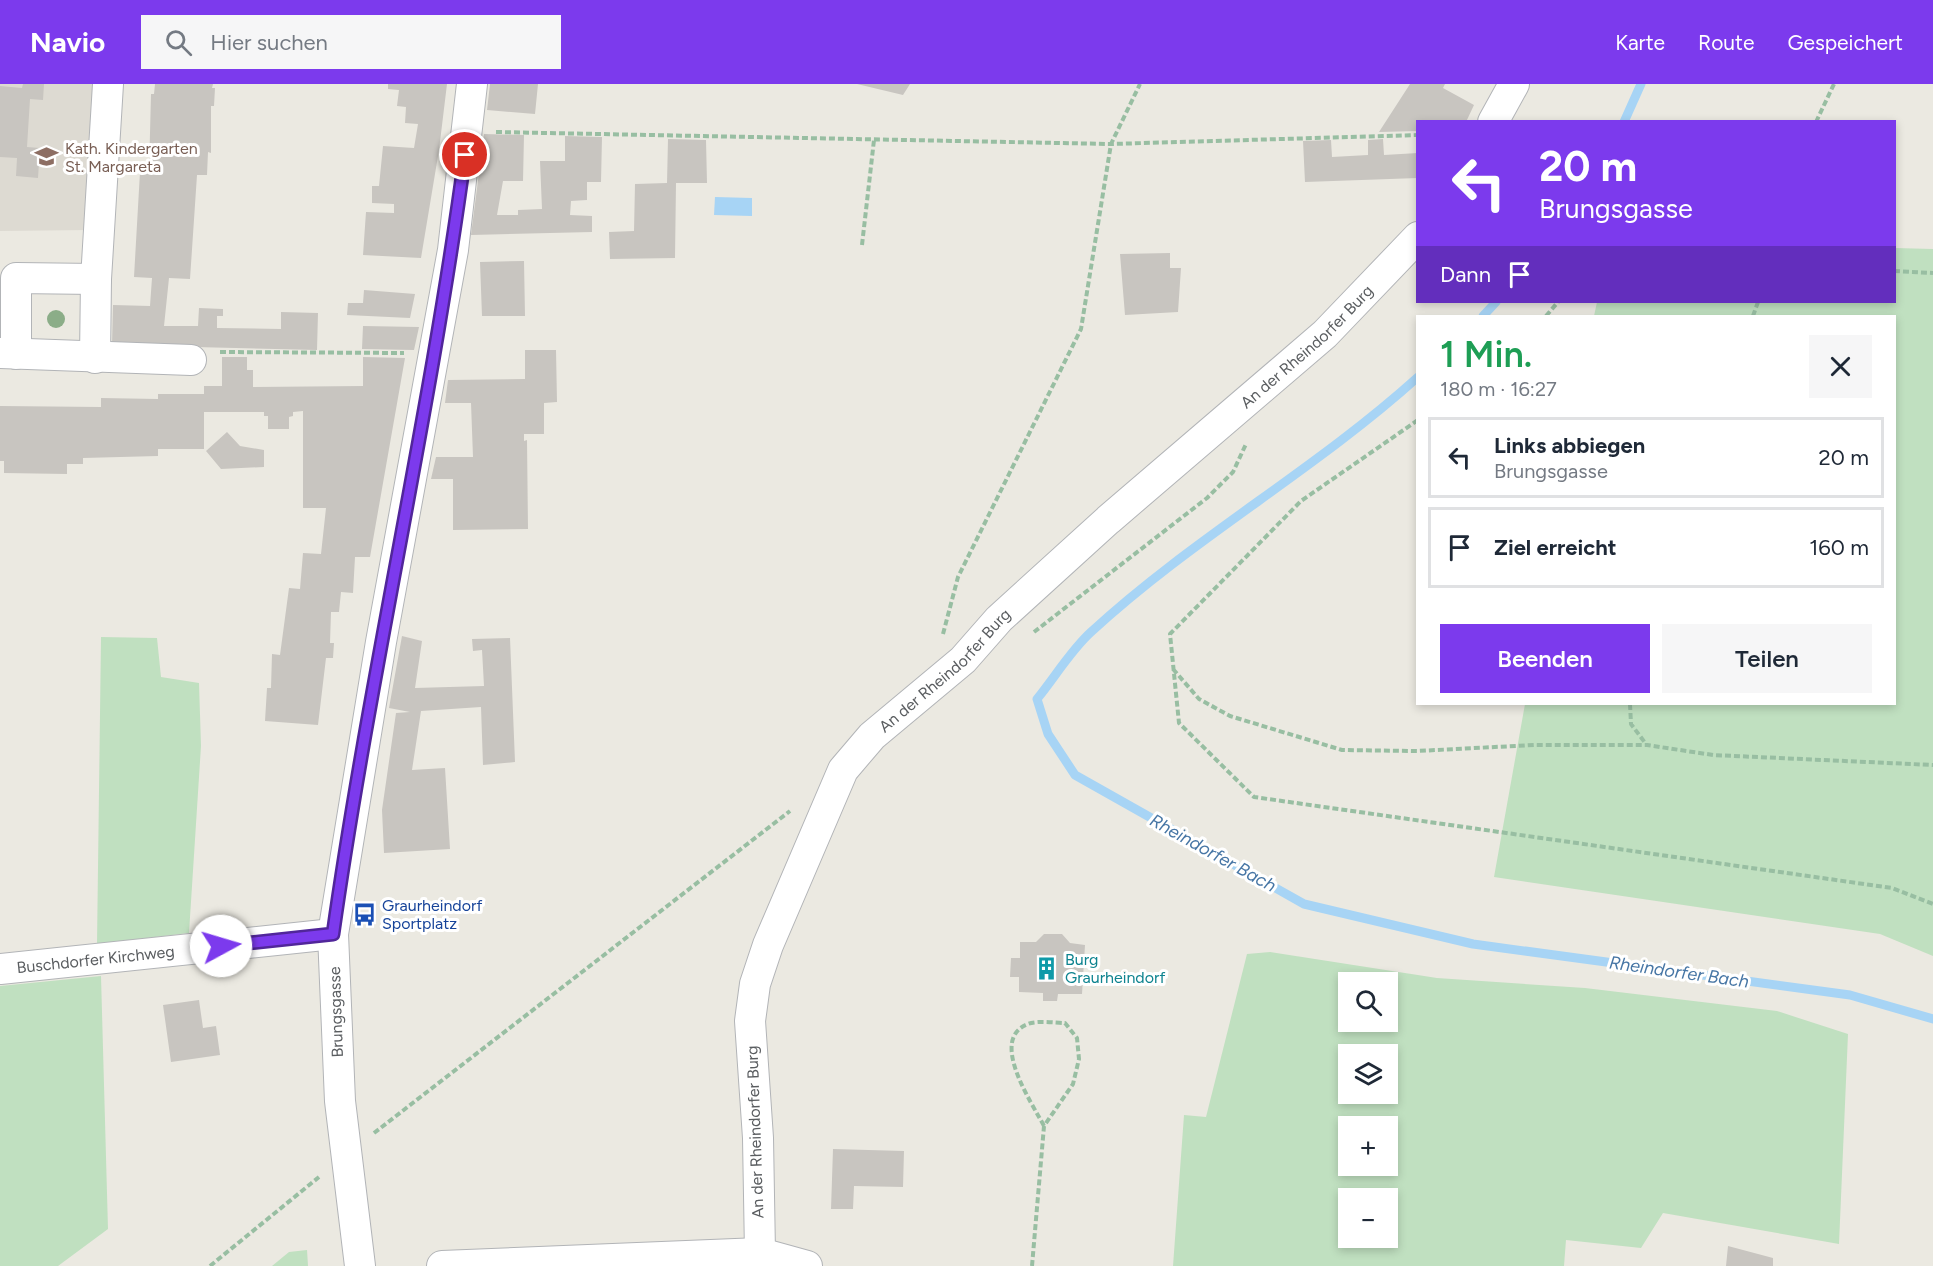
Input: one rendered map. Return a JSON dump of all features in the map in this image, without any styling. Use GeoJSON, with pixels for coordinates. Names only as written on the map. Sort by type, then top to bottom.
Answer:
{"type":"FeatureCollection","features":[{"type":"Feature","properties":{"kind":"street"},"geometry":{"type":"LineString","coordinates":[[95,358],[96,279],[108,84]]}},
{"type":"Feature","properties":{"kind":"street","name":"Brungsgasse"},"geometry":{"type":"LineString","coordinates":[[360,1266],[345,1155],[338,1077],[333,934],[379,652],[453,250],[472,84]]}},
{"type":"Feature","properties":{"kind":"street"},"geometry":{"type":"LineString","coordinates":[[1494,120],[1514,84]]}},
{"type":"Feature","properties":{"kind":"street","name":"An der Rheindorfer Burg"},"geometry":{"type":"LineString","coordinates":[[760,1252],[758,1138],[750,1021],[755,984],[768,945],[843,770],[872,736],[963,660],[1008,611],[1108,520],[1325,334],[1416,239]]}},
{"type":"Feature","properties":{"kind":"street"},"geometry":{"type":"LineString","coordinates":[[96,279],[16,278],[8,353],[191,360]]}},
{"type":"Feature","properties":{"kind":"street","name":"Buschdorfer Kirchweg"},"geometry":{"type":"LineString","coordinates":[[0,969],[333,934]]}},
{"type":"Feature","properties":{"kind":"street"},"geometry":{"type":"LineString","coordinates":[[442,1266],[760,1252],[807,1266]]}},
{"type":"Feature","properties":{"kind":"path"},"geometry":{"type":"LineString","coordinates":[[963,660],[943,635],[958,577],[1081,328],[1111,144],[1140,84]]}},
{"type":"Feature","properties":{"kind":"path"},"geometry":{"type":"LineString","coordinates":[[1817,120],[1833,84]]}},
{"type":"Feature","properties":{"kind":"path"},"geometry":{"type":"LineString","coordinates":[[468,132],[1111,144],[1416,135]]}},
{"type":"Feature","properties":{"kind":"path"},"geometry":{"type":"LineString","coordinates":[[862,245],[874,140]]}},
{"type":"Feature","properties":{"kind":"path"},"geometry":{"type":"LineString","coordinates":[[1896,271],[1933,273]]}},
{"type":"Feature","properties":{"kind":"path"},"geometry":{"type":"LineString","coordinates":[[1547,315],[1557,303]]}},
{"type":"Feature","properties":{"kind":"path"},"geometry":{"type":"LineString","coordinates":[[191,360],[204,352],[435,354]]}},
{"type":"Feature","properties":{"kind":"path"},"geometry":{"type":"LineString","coordinates":[[1026,636],[1035,632],[1207,498],[1233,472],[1246,446],[1245,429],[1233,412]]}},
{"type":"Feature","properties":{"kind":"path"},"geometry":{"type":"LineString","coordinates":[[1416,421],[1301,501],[1170,634],[1179,723],[1254,798],[1892,888],[1933,904]]}},
{"type":"Feature","properties":{"kind":"path"},"geometry":{"type":"LineString","coordinates":[[1173,669],[1199,699],[1230,716],[1341,750],[1417,752],[1534,745],[1647,745],[1713,755],[1933,765]]}},
{"type":"Feature","properties":{"kind":"path"},"geometry":{"type":"LineString","coordinates":[[1630,705],[1631,724],[1647,745]]}},
{"type":"Feature","properties":{"kind":"path"},"geometry":{"type":"LineString","coordinates":[[210,1266],[345,1155],[796,806]]}},
{"type":"Feature","properties":{"kind":"path"},"geometry":{"type":"LineString","coordinates":[[1032,1266],[1044,1126],[1073,1084],[1079,1059],[1077,1038],[1065,1023],[1029,1023],[1016,1031],[1010,1046],[1016,1072],[1044,1126]]}},
{"type":"Feature","properties":{"kind":"shaded area","name":"Kath. Kindergarten St. Margareta"},"geometry":{"type":"Polygon","coordinates":[[[0,84],[97,84],[89,230],[0,231],[0,84]]]}},
{"type":"Feature","properties":{"kind":"green space"},"geometry":{"type":"Polygon","coordinates":[[[1896,248],[1933,249],[1933,956],[1880,934],[1494,877],[1525,705],[1896,705],[1896,315],[1594,315],[1597,303],[1896,303],[1896,248]]]}},
{"type":"Feature","properties":{"kind":"green space"},"geometry":{"type":"Polygon","coordinates":[[[101,637],[157,638],[161,677],[199,683],[201,746],[189,933],[97,944],[101,637]]]}},
{"type":"Feature","properties":{"kind":"green space"},"geometry":{"type":"Polygon","coordinates":[[[1270,952],[1437,978],[1585,988],[1777,1011],[1848,1034],[1839,1244],[1663,1213],[1641,1248],[1566,1240],[1564,1266],[1173,1266],[1184,1115],[1206,1117],[1247,954],[1270,952]]]}},
{"type":"Feature","properties":{"kind":"green space"},"geometry":{"type":"Polygon","coordinates":[[[101,976],[108,1229],[58,1266],[0,1266],[0,986],[101,976]]]}},
{"type":"Feature","properties":{"kind":"green space"},"geometry":{"type":"Polygon","coordinates":[[[307,1250],[308,1266],[272,1266],[289,1252],[307,1250]]]}},
{"type":"Feature","properties":{"kind":"water"},"geometry":{"type":"Polygon","coordinates":[[[715,197],[752,198],[752,216],[714,215],[715,197]]]}},
{"type":"Feature","properties":{"kind":"building"},"geometry":{"type":"Polygon","coordinates":[[[23,84],[44,84],[43,100],[30,99],[27,147],[40,148],[38,178],[16,176],[17,158],[0,157],[0,86],[22,88],[23,84]]]}},
{"type":"Feature","properties":{"kind":"building"},"geometry":{"type":"Polygon","coordinates":[[[155,84],[213,84],[212,88],[215,88],[214,106],[211,106],[211,153],[208,152],[207,175],[197,175],[190,279],[169,278],[164,326],[198,326],[199,308],[223,309],[223,316],[217,316],[217,328],[281,329],[281,312],[318,313],[317,350],[112,345],[113,305],[150,306],[152,278],[134,277],[140,172],[149,172],[151,94],[154,94],[155,84]]]}},
{"type":"Feature","properties":{"kind":"building"},"geometry":{"type":"Polygon","coordinates":[[[388,84],[447,84],[439,150],[421,258],[363,255],[366,212],[394,213],[394,204],[372,203],[372,186],[379,186],[383,146],[414,148],[418,124],[405,123],[406,107],[397,106],[399,90],[388,89],[388,84]]]}},
{"type":"Feature","properties":{"kind":"building"},"geometry":{"type":"Polygon","coordinates":[[[490,84],[538,84],[535,114],[487,110],[490,84]]]}},
{"type":"Feature","properties":{"kind":"building"},"geometry":{"type":"Polygon","coordinates":[[[857,84],[910,84],[903,95],[857,84]]]}},
{"type":"Feature","properties":{"kind":"building"},"geometry":{"type":"Polygon","coordinates":[[[1410,84],[1445,84],[1443,88],[1474,105],[1467,120],[1416,120],[1416,131],[1379,132],[1410,84]]]}},
{"type":"Feature","properties":{"kind":"building"},"geometry":{"type":"Polygon","coordinates":[[[484,134],[524,135],[523,181],[503,181],[497,215],[518,215],[518,210],[542,209],[540,161],[565,161],[565,136],[602,137],[601,182],[587,182],[587,200],[571,201],[570,215],[592,216],[592,232],[471,235],[484,134]]]}},
{"type":"Feature","properties":{"kind":"building"},"geometry":{"type":"Polygon","coordinates":[[[668,139],[706,140],[707,183],[676,183],[675,258],[610,259],[609,232],[634,231],[635,184],[667,183],[668,139]]]}},
{"type":"Feature","properties":{"kind":"building"},"geometry":{"type":"Polygon","coordinates":[[[1383,139],[1384,155],[1416,153],[1416,178],[1305,182],[1303,141],[1331,140],[1332,157],[1368,155],[1368,140],[1383,139]]]}},
{"type":"Feature","properties":{"kind":"building"},"geometry":{"type":"Polygon","coordinates":[[[1170,253],[1170,268],[1181,268],[1178,312],[1125,315],[1120,254],[1170,253]]]}},
{"type":"Feature","properties":{"kind":"building"},"geometry":{"type":"Polygon","coordinates":[[[524,261],[525,316],[482,316],[480,262],[524,261]]]}},
{"type":"Feature","properties":{"kind":"building"},"geometry":{"type":"Polygon","coordinates":[[[364,290],[415,294],[410,318],[347,315],[348,303],[363,303],[364,290]]]}},
{"type":"Feature","properties":{"kind":"building"},"geometry":{"type":"Polygon","coordinates":[[[363,326],[419,327],[414,350],[362,349],[363,326]]]}},
{"type":"Feature","properties":{"kind":"building"},"geometry":{"type":"Polygon","coordinates":[[[525,350],[556,350],[557,402],[544,403],[544,434],[524,434],[524,441],[527,440],[528,529],[453,530],[453,479],[431,479],[436,457],[473,457],[471,403],[445,403],[448,380],[525,379],[525,350]]]}},
{"type":"Feature","properties":{"kind":"building"},"geometry":{"type":"Polygon","coordinates":[[[222,357],[247,357],[247,370],[253,370],[253,387],[363,386],[363,357],[405,358],[370,557],[355,557],[353,593],[341,592],[339,612],[331,612],[330,643],[334,643],[333,658],[326,658],[318,725],[265,721],[267,688],[271,688],[272,654],[280,655],[289,588],[300,589],[303,553],[321,554],[326,508],[303,508],[303,411],[293,412],[293,416],[289,417],[289,429],[268,429],[268,416],[264,416],[264,412],[204,412],[204,449],[158,449],[158,456],[83,458],[83,464],[67,464],[67,474],[4,473],[4,461],[0,461],[0,406],[101,407],[101,398],[158,399],[158,394],[204,394],[204,386],[222,386],[222,357]]]}},
{"type":"Feature","properties":{"kind":"building"},"geometry":{"type":"Polygon","coordinates":[[[227,432],[240,446],[264,450],[264,467],[221,469],[206,451],[227,432]]]}},
{"type":"Feature","properties":{"kind":"building"},"geometry":{"type":"Polygon","coordinates":[[[402,636],[422,641],[415,688],[484,686],[482,650],[473,651],[472,639],[510,638],[515,762],[483,765],[481,707],[421,711],[412,770],[445,768],[450,849],[384,853],[382,810],[396,713],[410,712],[389,708],[402,636]]]}},
{"type":"Feature","properties":{"kind":"building","name":"Burg Graurheindorf"},"geometry":{"type":"Polygon","coordinates":[[[1044,934],[1062,934],[1070,943],[1085,945],[1082,994],[1058,994],[1057,1001],[1043,1001],[1043,993],[1019,992],[1019,977],[1010,977],[1011,958],[1020,958],[1020,942],[1036,942],[1044,934]]]}},
{"type":"Feature","properties":{"kind":"building"},"geometry":{"type":"Polygon","coordinates":[[[199,1000],[203,1028],[216,1026],[220,1055],[171,1062],[163,1005],[199,1000]]]}},
{"type":"Feature","properties":{"kind":"building"},"geometry":{"type":"Polygon","coordinates":[[[833,1149],[904,1151],[903,1187],[854,1186],[853,1209],[831,1209],[833,1149]]]}},
{"type":"Feature","properties":{"kind":"building"},"geometry":{"type":"Polygon","coordinates":[[[1728,1246],[1773,1258],[1773,1266],[1726,1266],[1728,1246]]]}},
{"type":"Feature","properties":{"kind":"waterway","name":"Rheindorfer Bach"},"geometry":{"type":"LineString","coordinates":[[1625,120],[1641,84]]}},
{"type":"Feature","properties":{"kind":"waterway","name":"Rheindorfer Bach"},"geometry":{"type":"LineString","coordinates":[[1484,315],[1495,303]]}},
{"type":"Feature","properties":{"kind":"waterway","name":"Rheindorfer Bach"},"geometry":{"type":"LineString","coordinates":[[1416,379],[1338,443],[1130,598],[1077,647],[1037,699],[1048,734],[1075,775],[1304,904],[1473,944],[1850,995],[1933,1019]]}},
{"type":"Feature","properties":{"kind":"place","name":"Kath. Kindergarten St. Margareta"},"geometry":{"type":"Point","coordinates":[47,157]}},
{"type":"Feature","properties":{"kind":"place","name":"Graurheindorf Sportplatz"},"geometry":{"type":"Point","coordinates":[364,914]}},
{"type":"Feature","properties":{"kind":"place","name":"Burg Graurheindorf"},"geometry":{"type":"Point","coordinates":[1047,968]}},
{"type":"Feature","properties":{"kind":"route"},"geometry":{"type":"LineString","coordinates":[[221,946],[333,934],[381,642],[439,333],[453,250],[465,155]]}}]}
